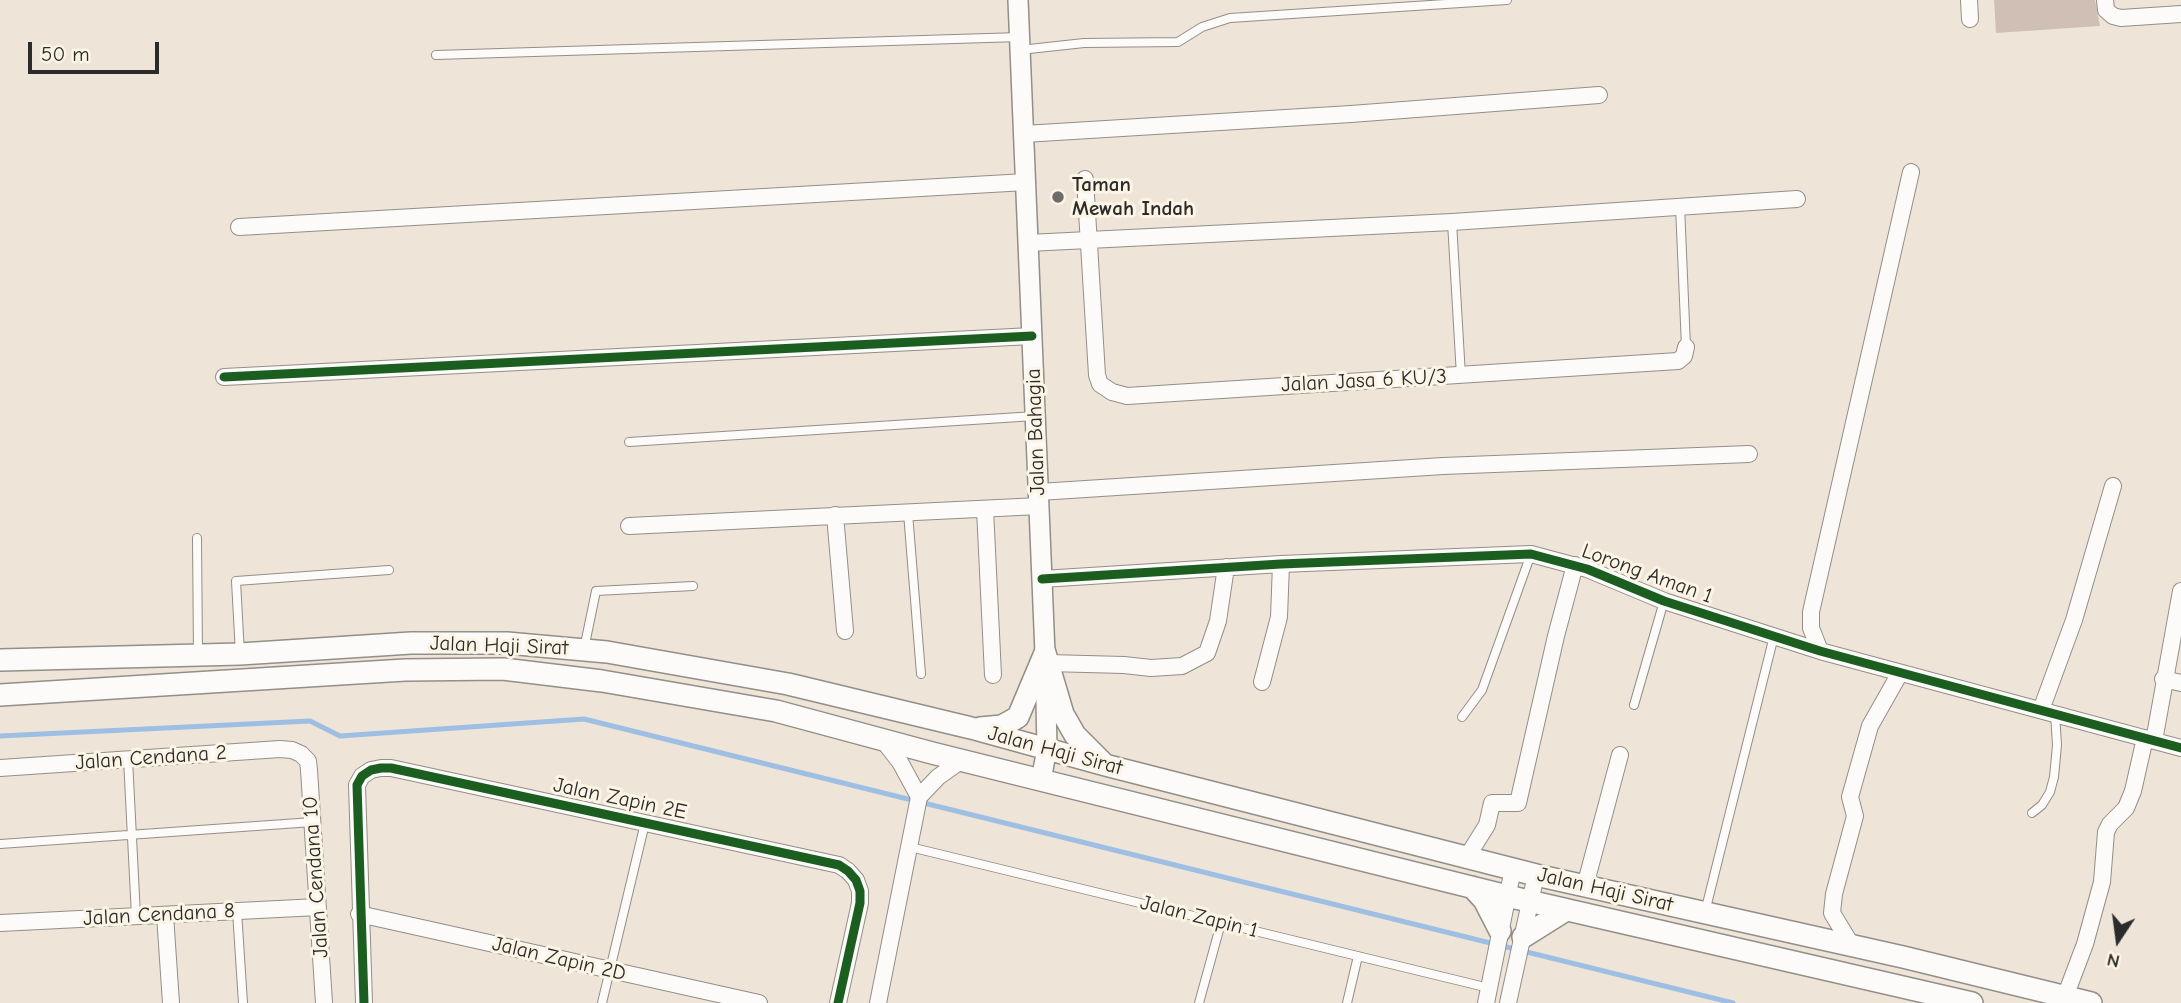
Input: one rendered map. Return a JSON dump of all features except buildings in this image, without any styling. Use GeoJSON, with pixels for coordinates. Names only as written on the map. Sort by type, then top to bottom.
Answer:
{"type":"FeatureCollection","features":[{"type":"Feature","properties":{"kind":"main road","name":"Jalan Haji Sirat"},"geometry":{"type":"LineString","coordinates":[[0,660],[240,654],[411,643],[507,643],[584,649],[788,684],[971,728],[1536,875],[2091,1003]]}},
{"type":"Feature","properties":{"kind":"main road"},"geometry":{"type":"LineString","coordinates":[[971,728],[1002,726],[1018,717],[1046,658]]}},
{"type":"Feature","properties":{"kind":"main road"},"geometry":{"type":"LineString","coordinates":[[1046,658],[1063,714],[1075,735],[1105,765]]}},
{"type":"Feature","properties":{"kind":"main road","name":"Jalan Haji Sirat"},"geometry":{"type":"LineString","coordinates":[[0,695],[404,670],[503,669],[602,681],[776,711],[1529,902],[1972,1003]]}},
{"type":"Feature","properties":{"kind":"main road"},"geometry":{"type":"LineString","coordinates":[[1472,887],[1484,900],[1499,934]]}},
{"type":"Feature","properties":{"kind":"main road"},"geometry":{"type":"LineString","coordinates":[[1522,939],[1566,910]]}},
{"type":"Feature","properties":{"kind":"street","name":"Jalan Bahagia"},"geometry":{"type":"LineString","coordinates":[[1018,0],[1046,658],[1047,749],[1041,780]]}},
{"type":"Feature","properties":{"kind":"street"},"geometry":{"type":"LineString","coordinates":[[1969,0],[1970,19]]}},
{"type":"Feature","properties":{"kind":"street"},"geometry":{"type":"LineString","coordinates":[[2105,0],[2106,10],[2121,18],[2181,14]]}},
{"type":"Feature","properties":{"kind":"street"},"geometry":{"type":"LineString","coordinates":[[1024,134],[1599,95]]}},
{"type":"Feature","properties":{"kind":"street"},"geometry":{"type":"LineString","coordinates":[[1820,651],[1811,628],[1811,612],[1911,172]]}},
{"type":"Feature","properties":{"kind":"street","name":"Jalan Jasa 6 KU/3"},"geometry":{"type":"LineString","coordinates":[[1085,179],[1097,375],[1100,384],[1112,392],[1127,396],[1678,361],[1684,356],[1686,348]]}},
{"type":"Feature","properties":{"kind":"street"},"geometry":{"type":"LineString","coordinates":[[239,227],[1026,182]]}},
{"type":"Feature","properties":{"kind":"street"},"geometry":{"type":"LineString","coordinates":[[1028,243],[1452,222],[1797,199]]}},
{"type":"Feature","properties":{"kind":"street"},"geometry":{"type":"LineString","coordinates":[[224,377],[1032,335]]}},
{"type":"Feature","properties":{"kind":"street"},"geometry":{"type":"LineString","coordinates":[[629,526],[985,509],[1039,499],[1443,466],[1749,454]]}},
{"type":"Feature","properties":{"kind":"street"},"geometry":{"type":"LineString","coordinates":[[2048,712],[2113,486]]}},
{"type":"Feature","properties":{"kind":"street"},"geometry":{"type":"LineString","coordinates":[[985,509],[993,675]]}},
{"type":"Feature","properties":{"kind":"street"},"geometry":{"type":"LineString","coordinates":[[835,515],[845,631]]}},
{"type":"Feature","properties":{"kind":"street","name":"Lorong Aman 1"},"geometry":{"type":"LineString","coordinates":[[1042,579],[1281,564],[1531,554],[1575,565],[1664,601],[1820,651],[2181,747]]}},
{"type":"Feature","properties":{"kind":"street"},"geometry":{"type":"LineString","coordinates":[[1262,682],[1279,617],[1281,564]]}},
{"type":"Feature","properties":{"kind":"street"},"geometry":{"type":"LineString","coordinates":[[1467,858],[1487,825],[1492,803],[1518,803],[1575,565]]}},
{"type":"Feature","properties":{"kind":"street"},"geometry":{"type":"LineString","coordinates":[[1046,658],[1151,668],[1182,666],[1207,653],[1218,621],[1226,567]]}},
{"type":"Feature","properties":{"kind":"street"},"geometry":{"type":"LineString","coordinates":[[2065,997],[2085,944],[2102,882],[2106,832],[2126,808],[2149,739],[2181,591]]}},
{"type":"Feature","properties":{"kind":"street"},"geometry":{"type":"LineString","coordinates":[[1852,946],[1832,913],[1834,894],[1855,816],[1850,797],[1870,726],[1900,673]]}},
{"type":"Feature","properties":{"kind":"street"},"geometry":{"type":"LineString","coordinates":[[2163,679],[2181,683]]}},
{"type":"Feature","properties":{"kind":"street"},"geometry":{"type":"LineString","coordinates":[[882,739],[911,779],[919,797]]}},
{"type":"Feature","properties":{"kind":"street","name":"Jalan Cendana 2"},"geometry":{"type":"LineString","coordinates":[[0,768],[280,749],[301,754]]}},
{"type":"Feature","properties":{"kind":"street","name":"Jalan Cendana 10"},"geometry":{"type":"LineString","coordinates":[[301,754],[307,761],[313,822],[324,1003]]}},
{"type":"Feature","properties":{"kind":"street"},"geometry":{"type":"LineString","coordinates":[[1585,886],[1620,755]]}},
{"type":"Feature","properties":{"kind":"street"},"geometry":{"type":"LineString","coordinates":[[878,1003],[919,797],[938,777],[962,760]]}},
{"type":"Feature","properties":{"kind":"street","name":"Jalan Zapin 2E"},"geometry":{"type":"LineString","coordinates":[[359,914],[357,785],[362,776],[371,770],[391,768],[839,865],[856,880],[860,903],[838,1003]]}},
{"type":"Feature","properties":{"kind":"street"},"geometry":{"type":"LineString","coordinates":[[1487,995],[1513,869]]}},
{"type":"Feature","properties":{"kind":"street"},"geometry":{"type":"LineString","coordinates":[[1508,1003],[1536,875]]}},
{"type":"Feature","properties":{"kind":"street","name":"Jalan Cendana 8"},"geometry":{"type":"LineString","coordinates":[[0,923],[318,907]]}},
{"type":"Feature","properties":{"kind":"street"},"geometry":{"type":"LineString","coordinates":[[359,914],[364,1003]]}},
{"type":"Feature","properties":{"kind":"street","name":"Jalan Zapin 2D"},"geometry":{"type":"LineString","coordinates":[[359,914],[759,1003]]}},
{"type":"Feature","properties":{"kind":"street"},"geometry":{"type":"LineString","coordinates":[[165,915],[171,1003]]}},
{"type":"Feature","properties":{"kind":"lane"},"geometry":{"type":"LineString","coordinates":[[436,55],[1178,42],[1202,27],[1230,18],[1507,0]]}},
{"type":"Feature","properties":{"kind":"lane","name":"Jalan Jasa 6 KU/3"},"geometry":{"type":"LineString","coordinates":[[1680,206],[1686,348]]}},
{"type":"Feature","properties":{"kind":"lane"},"geometry":{"type":"LineString","coordinates":[[1452,222],[1461,376]]}},
{"type":"Feature","properties":{"kind":"lane"},"geometry":{"type":"LineString","coordinates":[[629,442],[1035,416]]}},
{"type":"Feature","properties":{"kind":"lane"},"geometry":{"type":"LineString","coordinates":[[908,513],[921,674]]}},
{"type":"Feature","properties":{"kind":"lane"},"geometry":{"type":"LineString","coordinates":[[197,538],[198,655]]}},
{"type":"Feature","properties":{"kind":"lane"},"geometry":{"type":"LineString","coordinates":[[1462,717],[1482,690],[1531,554]]}},
{"type":"Feature","properties":{"kind":"lane"},"geometry":{"type":"LineString","coordinates":[[240,654],[236,581],[390,570]]}},
{"type":"Feature","properties":{"kind":"lane"},"geometry":{"type":"LineString","coordinates":[[584,649],[596,591],[693,586]]}},
{"type":"Feature","properties":{"kind":"lane"},"geometry":{"type":"LineString","coordinates":[[1633,705],[1664,601]]}},
{"type":"Feature","properties":{"kind":"lane"},"geometry":{"type":"LineString","coordinates":[[1704,913],[1774,636]]}},
{"type":"Feature","properties":{"kind":"lane"},"geometry":{"type":"LineString","coordinates":[[2032,813],[2042,805],[2050,792],[2054,777],[2057,745],[2048,712]]}},
{"type":"Feature","properties":{"kind":"lane"},"geometry":{"type":"LineString","coordinates":[[128,759],[136,916]]}},
{"type":"Feature","properties":{"kind":"lane"},"geometry":{"type":"LineString","coordinates":[[0,844],[313,822]]}},
{"type":"Feature","properties":{"kind":"lane"},"geometry":{"type":"LineString","coordinates":[[602,1003],[645,823]]}},
{"type":"Feature","properties":{"kind":"lane","name":"Jalan Zapin 1"},"geometry":{"type":"LineString","coordinates":[[910,847],[1358,956],[1487,995]]}},
{"type":"Feature","properties":{"kind":"lane"},"geometry":{"type":"LineString","coordinates":[[237,911],[243,1003]]}},
{"type":"Feature","properties":{"kind":"lane"},"geometry":{"type":"LineString","coordinates":[[1202,1002],[1221,923]]}},
{"type":"Feature","properties":{"kind":"lane"},"geometry":{"type":"LineString","coordinates":[[1346,1003],[1358,956]]}},
{"type":"Feature","properties":{"kind":"waterway"},"geometry":{"type":"LineString","coordinates":[[0,736],[310,721],[340,736],[584,719],[1733,1003]]}},
{"type":"Feature","properties":{"kind":"cycle path"},"geometry":{"type":"LineString","coordinates":[[224,377],[1032,336]]}},
{"type":"Feature","properties":{"kind":"cycle path"},"geometry":{"type":"LineString","coordinates":[[1042,579],[1281,564],[1531,554],[1587,569],[1664,601],[1820,651],[2181,748]]}},
{"type":"Feature","properties":{"kind":"cycle path"},"geometry":{"type":"LineString","coordinates":[[364,1003],[357,785],[362,776],[381,768],[839,865],[856,880],[860,903],[838,1003]]}},
{"type":"Feature","properties":{"kind":"place","name":"Taman Mewah Indah"},"geometry":{"type":"Point","coordinates":[1058,197]}}]}
